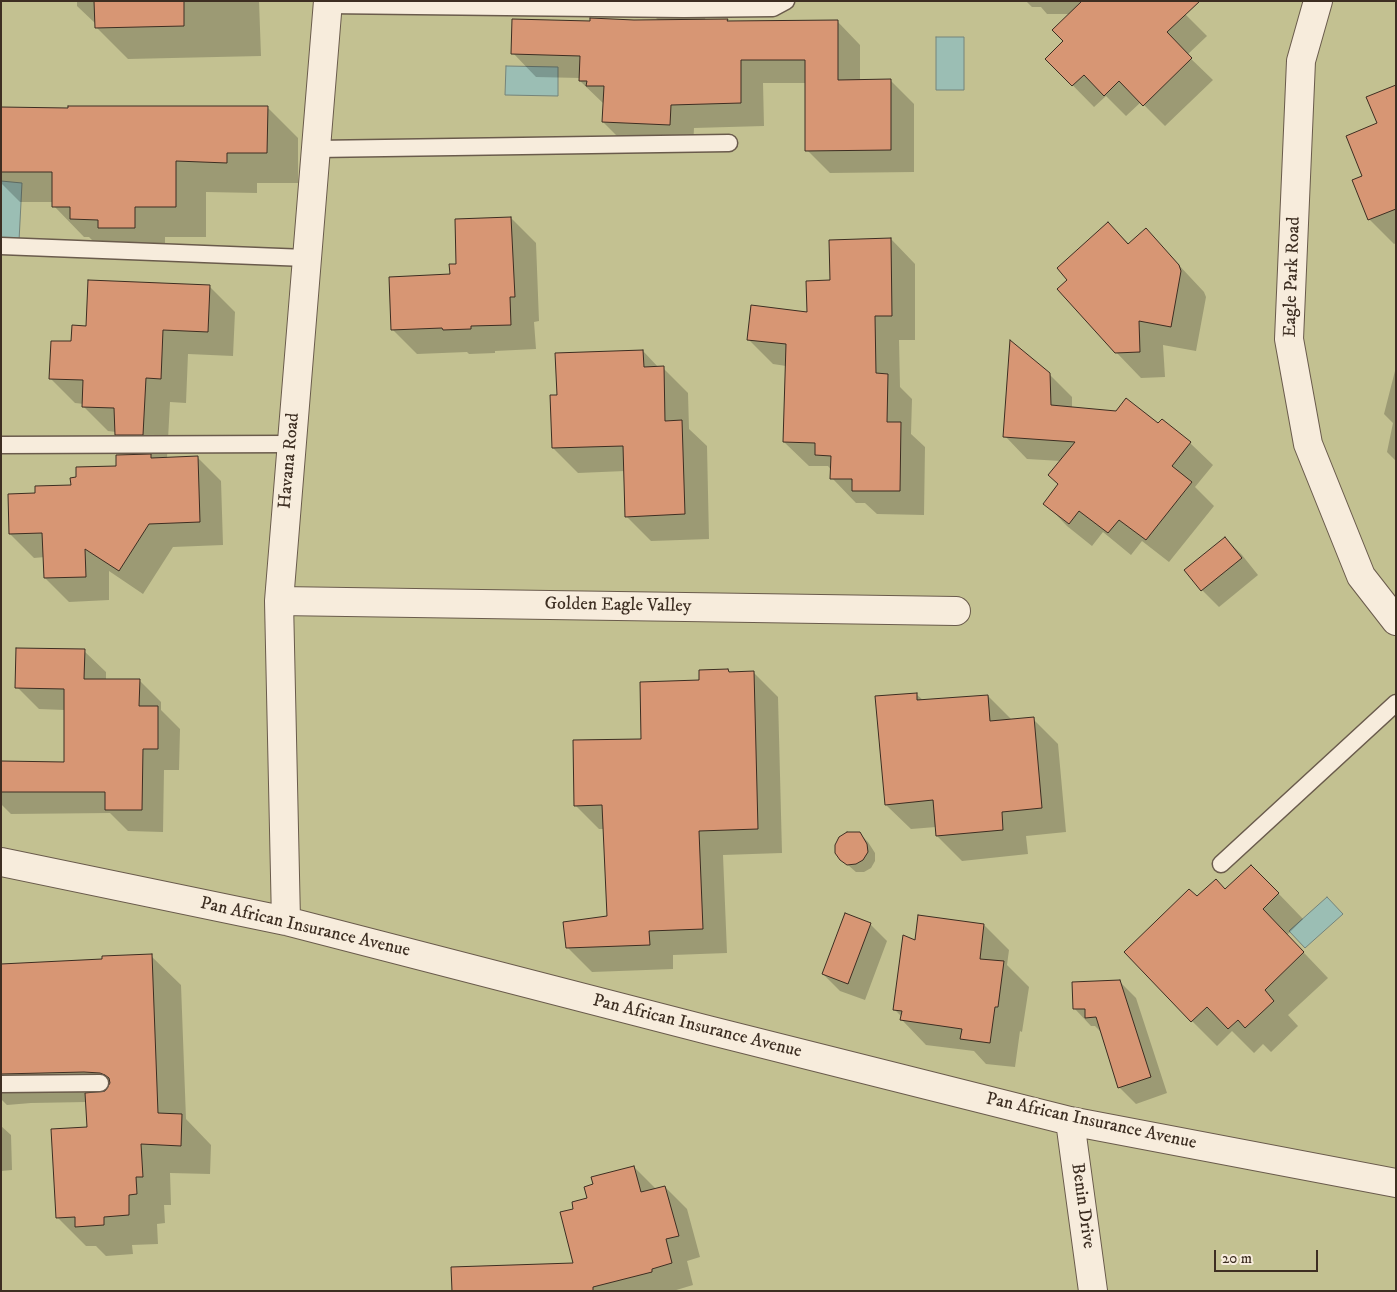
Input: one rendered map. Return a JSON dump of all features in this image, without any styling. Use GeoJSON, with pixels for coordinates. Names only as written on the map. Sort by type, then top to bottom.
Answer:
{"type":"FeatureCollection","features":[{"type":"Feature","properties":{"kind":"street","name":"Eagle Park Road"},"geometry":{"type":"LineString","coordinates":[[1318,1],[1301,61],[1289,339],[1308,444],[1361,576],[1396,621]]}},
{"type":"Feature","properties":{"kind":"street","name":"Havana Road"},"geometry":{"type":"LineString","coordinates":[[286,921],[279,601],[327,3]]}},
{"type":"Feature","properties":{"kind":"street","name":"Golden Eagle Valley"},"geometry":{"type":"LineString","coordinates":[[279,601],[956,610]]}},
{"type":"Feature","properties":{"kind":"street","name":"Pan African Insurance Avenue"},"geometry":{"type":"LineString","coordinates":[[1,862],[286,921],[1070,1121],[1396,1183]]}},
{"type":"Feature","properties":{"kind":"street","name":"Benin Drive"},"geometry":{"type":"LineString","coordinates":[[1070,1121],[1093,1291]]}},
{"type":"Feature","properties":{"kind":"lane"},"geometry":{"type":"LineString","coordinates":[[327,3],[684,9],[773,8],[786,1]]}},
{"type":"Feature","properties":{"kind":"lane"},"geometry":{"type":"LineString","coordinates":[[316,149],[729,143]]}},
{"type":"Feature","properties":{"kind":"lane"},"geometry":{"type":"LineString","coordinates":[[1,246],[306,258]]}},
{"type":"Feature","properties":{"kind":"lane"},"geometry":{"type":"LineString","coordinates":[[1,445],[292,444]]}},
{"type":"Feature","properties":{"kind":"lane"},"geometry":{"type":"LineString","coordinates":[[1221,864],[1396,703]]}},
{"type":"Feature","properties":{"kind":"lane"},"geometry":{"type":"LineString","coordinates":[[1,1084],[100,1083]]}},
{"type":"Feature","properties":{"kind":"shaded area"},"geometry":{"type":"Polygon","coordinates":[[[1,1],[1396,1],[1396,1291],[1,1291],[1,1]]]}},
{"type":"Feature","properties":{"kind":"water"},"geometry":{"type":"Polygon","coordinates":[[[936,37],[964,37],[964,90],[936,90],[936,37]]]}},
{"type":"Feature","properties":{"kind":"water"},"geometry":{"type":"Polygon","coordinates":[[[506,66],[558,67],[558,96],[505,95],[506,66]]]}},
{"type":"Feature","properties":{"kind":"water"},"geometry":{"type":"Polygon","coordinates":[[[1,181],[22,183],[19,241],[1,240],[1,181]]]}},
{"type":"Feature","properties":{"kind":"water"},"geometry":{"type":"Polygon","coordinates":[[[1327,897],[1343,914],[1305,948],[1289,931],[1327,897]]]}},
{"type":"Feature","properties":{"kind":"building"},"geometry":{"type":"Polygon","coordinates":[[[94,1],[184,1],[184,26],[95,28],[94,1]]]}},
{"type":"Feature","properties":{"kind":"building"},"geometry":{"type":"Polygon","coordinates":[[[1082,1],[1200,1],[1167,32],[1192,58],[1143,106],[1119,81],[1104,96],[1084,75],[1072,86],[1045,59],[1063,41],[1052,30],[1082,1]]]}},
{"type":"Feature","properties":{"kind":"building"},"geometry":{"type":"Polygon","coordinates":[[[590,18],[634,20],[728,19],[727,21],[838,20],[838,80],[891,79],[891,150],[805,151],[805,60],[741,60],[741,103],[671,105],[670,125],[602,122],[604,86],[586,86],[587,81],[579,81],[580,56],[511,54],[512,19],[590,21],[590,18]]]}},
{"type":"Feature","properties":{"kind":"building"},"geometry":{"type":"Polygon","coordinates":[[[1396,85],[1396,209],[1368,220],[1352,180],[1362,176],[1346,136],[1377,123],[1366,97],[1396,85]]]}},
{"type":"Feature","properties":{"kind":"building"},"geometry":{"type":"Polygon","coordinates":[[[68,106],[268,106],[267,153],[227,153],[227,163],[176,161],[176,207],[135,207],[135,228],[98,228],[98,220],[70,219],[70,207],[52,207],[52,172],[1,172],[1,107],[68,108],[68,106]]]}},
{"type":"Feature","properties":{"kind":"building"},"geometry":{"type":"Polygon","coordinates":[[[511,217],[515,297],[510,297],[511,325],[471,326],[471,329],[391,330],[389,277],[450,274],[449,264],[456,264],[455,219],[511,217]]]}},
{"type":"Feature","properties":{"kind":"building"},"geometry":{"type":"Polygon","coordinates":[[[1108,222],[1128,244],[1146,228],[1179,265],[1181,271],[1171,327],[1139,321],[1140,352],[1115,353],[1057,289],[1067,280],[1057,268],[1108,222]]]}},
{"type":"Feature","properties":{"kind":"building"},"geometry":{"type":"Polygon","coordinates":[[[891,238],[892,316],[875,316],[876,373],[888,374],[887,422],[901,422],[900,491],[852,491],[852,479],[830,479],[831,456],[815,455],[815,443],[783,442],[786,344],[747,340],[751,305],[807,312],[806,281],[830,280],[829,240],[891,238]]]}},
{"type":"Feature","properties":{"kind":"building"},"geometry":{"type":"Polygon","coordinates":[[[88,280],[210,285],[208,332],[163,330],[161,379],[146,378],[143,435],[115,435],[114,408],[82,407],[83,380],[49,379],[51,341],[71,341],[72,325],[86,326],[88,280]]]}},
{"type":"Feature","properties":{"kind":"building"},"geometry":{"type":"Polygon","coordinates":[[[1010,340],[1050,373],[1051,405],[1116,411],[1126,398],[1158,423],[1162,419],[1191,442],[1172,466],[1192,482],[1146,540],[1119,520],[1108,533],[1079,511],[1069,524],[1043,504],[1058,484],[1048,475],[1075,442],[1003,437],[1010,340]]]}},
{"type":"Feature","properties":{"kind":"building"},"geometry":{"type":"Polygon","coordinates":[[[643,350],[644,367],[664,366],[665,421],[682,420],[685,514],[625,517],[623,446],[552,448],[550,395],[557,395],[555,353],[643,350]]]}},
{"type":"Feature","properties":{"kind":"building"},"geometry":{"type":"Polygon","coordinates":[[[151,454],[151,458],[198,456],[200,522],[149,524],[119,571],[85,549],[86,577],[44,578],[42,533],[9,534],[8,494],[35,493],[35,486],[71,485],[70,478],[76,477],[76,467],[116,466],[116,455],[151,454]]]}},
{"type":"Feature","properties":{"kind":"building"},"geometry":{"type":"Polygon","coordinates":[[[1225,537],[1242,558],[1201,591],[1184,570],[1225,537]]]}},
{"type":"Feature","properties":{"kind":"building"},"geometry":{"type":"Polygon","coordinates":[[[16,648],[85,649],[84,679],[140,679],[139,706],[158,706],[158,749],[143,749],[142,810],[105,810],[105,792],[1,792],[1,761],[64,762],[64,689],[15,688],[16,648]]]}},
{"type":"Feature","properties":{"kind":"building"},"geometry":{"type":"Polygon","coordinates":[[[728,669],[729,672],[754,671],[758,829],[699,831],[703,929],[649,931],[650,945],[566,948],[563,922],[607,916],[602,805],[574,806],[573,740],[641,739],[640,682],[699,680],[699,670],[728,669]]]}},
{"type":"Feature","properties":{"kind":"building"},"geometry":{"type":"Polygon","coordinates":[[[917,693],[917,700],[988,695],[990,721],[1034,717],[1042,808],[1002,812],[1003,830],[936,836],[933,800],[885,805],[875,696],[917,693]]]}},
{"type":"Feature","properties":{"kind":"building"},"geometry":{"type":"Polygon","coordinates":[[[847,832],[860,832],[867,844],[868,852],[863,860],[856,864],[847,865],[835,853],[835,845],[839,837],[847,832]]]}},
{"type":"Feature","properties":{"kind":"building"},"geometry":{"type":"Polygon","coordinates":[[[1251,865],[1279,893],[1263,909],[1304,952],[1265,990],[1274,1001],[1245,1028],[1238,1020],[1228,1029],[1207,1007],[1191,1022],[1124,952],[1189,889],[1197,896],[1216,879],[1225,889],[1251,865]]]}},
{"type":"Feature","properties":{"kind":"building"},"geometry":{"type":"Polygon","coordinates":[[[845,913],[871,923],[848,984],[822,974],[845,913]]]}},
{"type":"Feature","properties":{"kind":"building"},"geometry":{"type":"Polygon","coordinates":[[[918,915],[984,924],[980,959],[1004,961],[998,1007],[995,1007],[990,1043],[960,1039],[962,1029],[900,1020],[902,1011],[893,1010],[903,935],[915,940],[918,915]]]}},
{"type":"Feature","properties":{"kind":"building"},"geometry":{"type":"Polygon","coordinates":[[[152,954],[158,1113],[182,1114],[181,1146],[141,1144],[143,1177],[136,1177],[137,1194],[129,1195],[129,1215],[104,1217],[104,1225],[75,1227],[75,1217],[56,1218],[51,1129],[87,1127],[85,1093],[105,1091],[110,1083],[109,1078],[100,1073],[84,1072],[1,1074],[1,964],[102,959],[102,956],[152,954]]]}},
{"type":"Feature","properties":{"kind":"building"},"geometry":{"type":"Polygon","coordinates":[[[1120,980],[1151,1077],[1118,1088],[1096,1017],[1085,1018],[1085,1009],[1073,1009],[1072,982],[1120,980]]]}},
{"type":"Feature","properties":{"kind":"building"},"geometry":{"type":"Polygon","coordinates":[[[634,1166],[641,1192],[665,1186],[679,1236],[666,1239],[672,1263],[652,1269],[652,1272],[593,1287],[593,1291],[452,1291],[451,1267],[573,1263],[560,1212],[573,1209],[572,1202],[587,1198],[584,1187],[593,1184],[591,1177],[634,1166]]]}}]}
